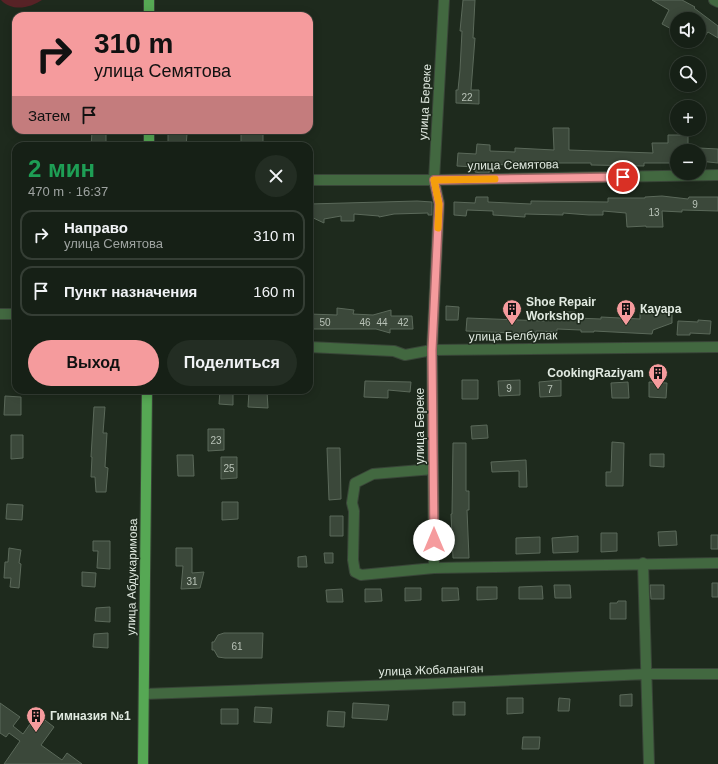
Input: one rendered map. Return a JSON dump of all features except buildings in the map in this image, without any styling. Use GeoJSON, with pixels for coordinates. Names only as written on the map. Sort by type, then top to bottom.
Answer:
{"type":"FeatureCollection","features":[{"type":"Feature","properties":{"kind":"main road"},"geometry":{"type":"LineString","coordinates":[[149,0],[149,12]]}},
{"type":"Feature","properties":{"kind":"main road","name":"улица Абдукаримова"},"geometry":{"type":"LineString","coordinates":[[143,764],[148,394]]}},
{"type":"Feature","properties":{"kind":"street","name":"улица Береке"},"geometry":{"type":"LineString","coordinates":[[434,568],[432,350],[439,204],[434,180],[444,0]]}},
{"type":"Feature","properties":{"kind":"street"},"geometry":{"type":"LineString","coordinates":[[714,0],[718,2]]}},
{"type":"Feature","properties":{"kind":"street","name":"улица Семятова"},"geometry":{"type":"LineString","coordinates":[[313,180],[434,180],[718,175]]}},
{"type":"Feature","properties":{"kind":"street"},"geometry":{"type":"LineString","coordinates":[[0,314],[12,314]]}},
{"type":"Feature","properties":{"kind":"street","name":"улица Белбулак"},"geometry":{"type":"LineString","coordinates":[[313,347],[394,351],[405,355],[432,350],[718,347]]}},
{"type":"Feature","properties":{"kind":"street"},"geometry":{"type":"LineString","coordinates":[[433,469],[373,474],[355,483],[352,503],[354,511],[353,560],[355,572],[361,575],[434,568],[643,563],[718,563]]}},
{"type":"Feature","properties":{"kind":"street"},"geometry":{"type":"LineString","coordinates":[[643,563],[650,764]]}},
{"type":"Feature","properties":{"kind":"street","name":"улица Жобаланган"},"geometry":{"type":"LineString","coordinates":[[144,694],[646,674],[718,674]]}},
{"type":"Feature","properties":{"kind":"shaded area"},"geometry":{"type":"Polygon","coordinates":[[[1,0],[42,0],[27,7],[21,8],[5,4],[1,0]]]}},
{"type":"Feature","properties":{"kind":"slow traffic"},"geometry":{"type":"LineString","coordinates":[[438,228],[439,204],[434,180],[495,179]]}},
{"type":"Feature","properties":{"kind":"place","name":"Shoe Repair Workshop"},"geometry":{"type":"Point","coordinates":[512,326]}},
{"type":"Feature","properties":{"kind":"place","name":"Кауара"},"geometry":{"type":"Point","coordinates":[626,326]}},
{"type":"Feature","properties":{"kind":"place","name":"CookingRaziyam"},"geometry":{"type":"Point","coordinates":[658,390]}},
{"type":"Feature","properties":{"kind":"place","name":"Гимназия №1"},"geometry":{"type":"Point","coordinates":[36,733]}},
{"type":"Feature","properties":{"kind":"route"},"geometry":{"type":"LineString","coordinates":[[434,540],[432,350],[439,204],[434,180],[623,177]]}}]}
